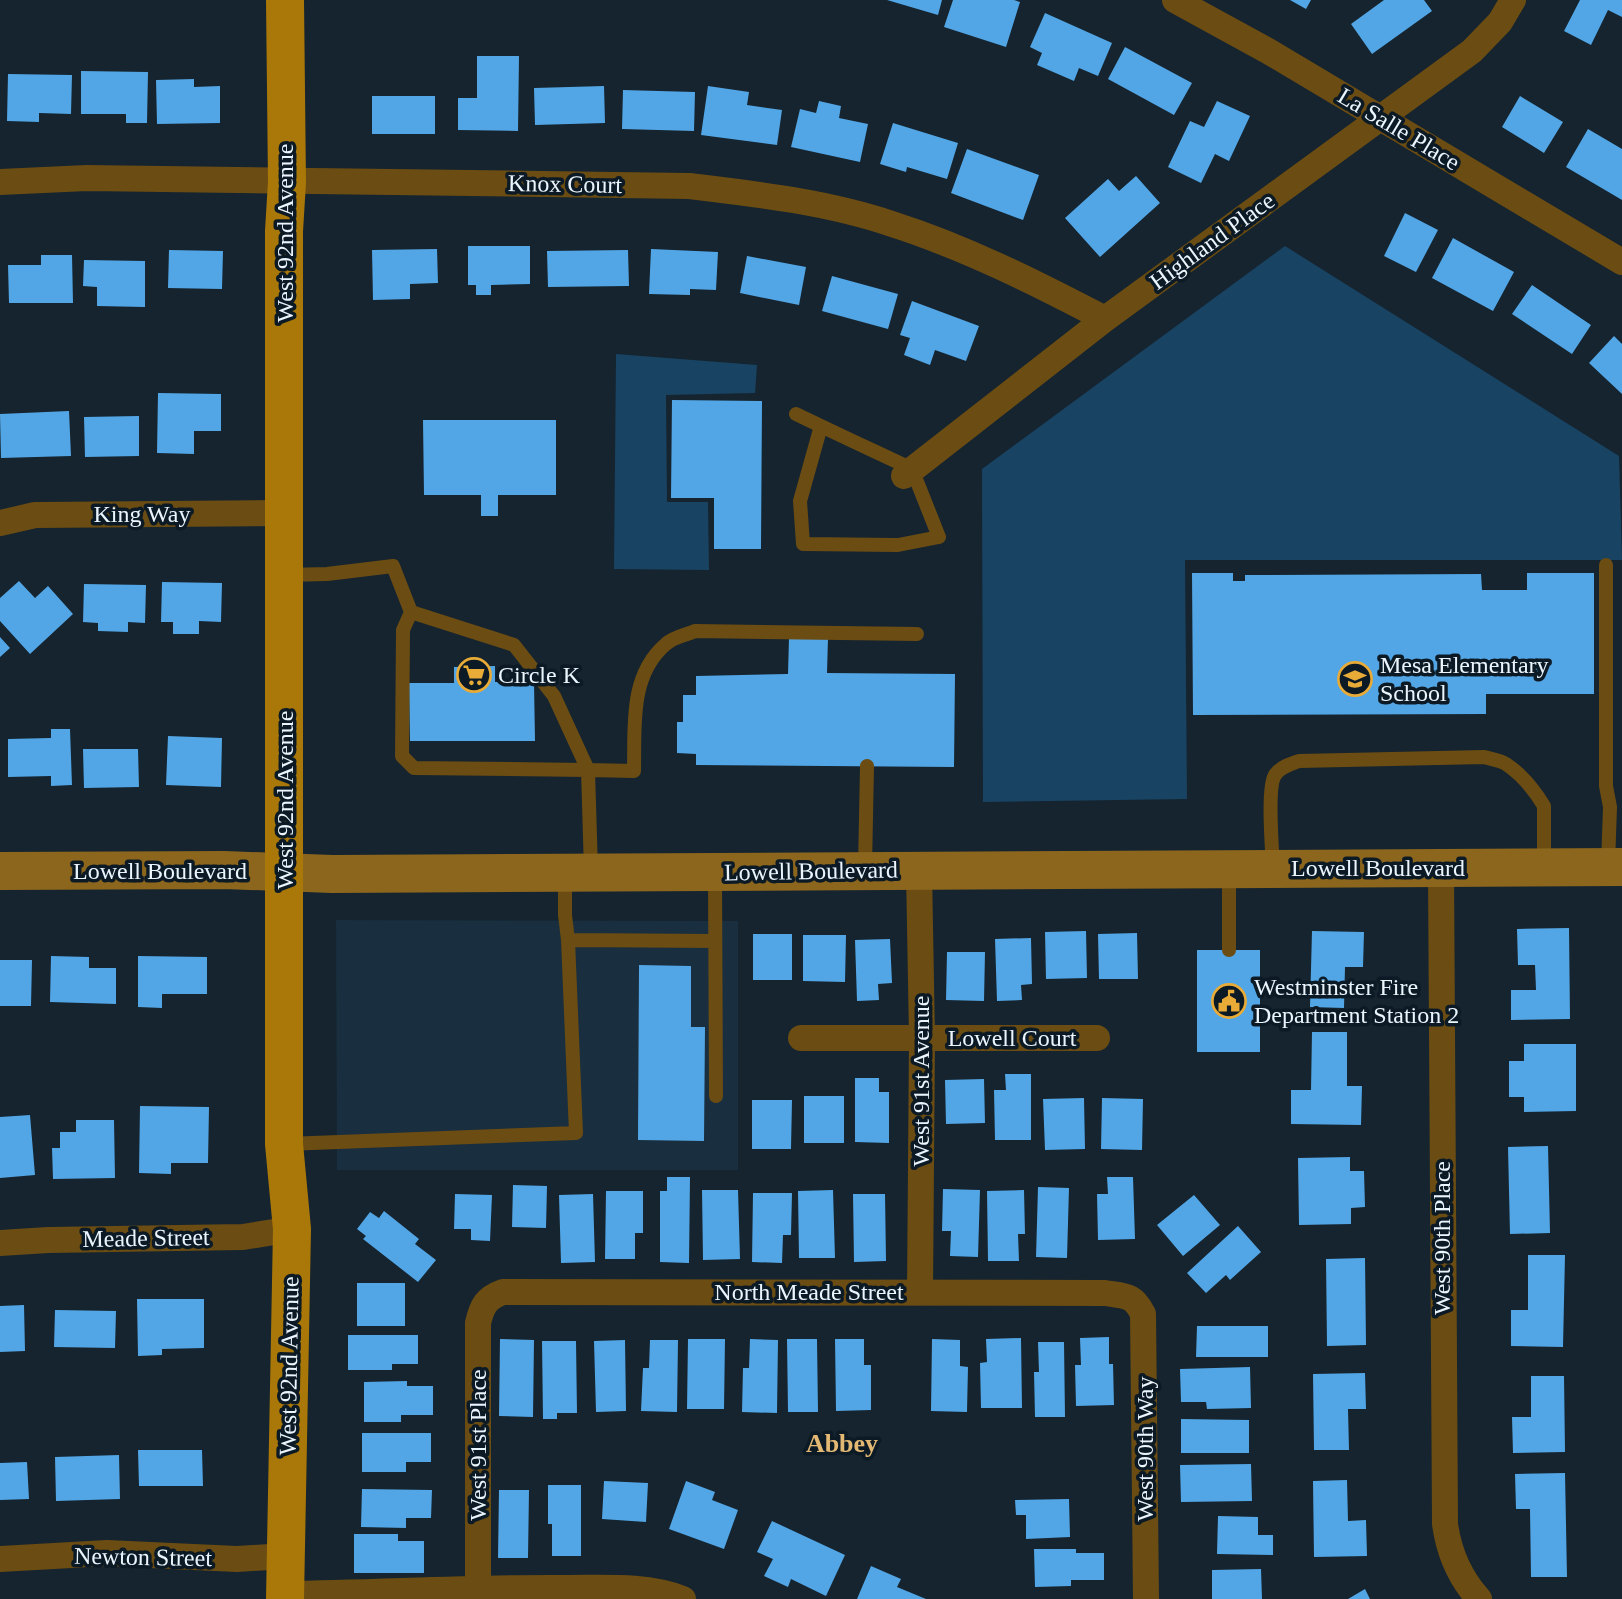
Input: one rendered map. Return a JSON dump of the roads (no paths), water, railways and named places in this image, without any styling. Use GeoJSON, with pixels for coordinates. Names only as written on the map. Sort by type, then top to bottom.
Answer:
{"type":"FeatureCollection","features":[{"type":"Feature","properties":{"kind":"main road","name":"West 92nd Avenue"},"geometry":{"type":"LineString","coordinates":[[285,0],[287,182],[284,231],[284,1144],[292,1229],[285,1596]]}},
{"type":"Feature","properties":{"kind":"street","name":"La Salle Place"},"geometry":{"type":"LineString","coordinates":[[1175,0],[1268,51],[1622,262]]}},
{"type":"Feature","properties":{"kind":"street","name":"Highland Place"},"geometry":{"type":"LineString","coordinates":[[908,473],[1105,319],[1378,117],[1472,51],[1500,22],[1513,0]]}},
{"type":"Feature","properties":{"kind":"street","name":"Knox Court"},"geometry":{"type":"LineString","coordinates":[[0,182],[87,178],[689,186],[823,206],[890,223],[1023,276],[1105,319]]}},
{"type":"Feature","properties":{"kind":"street","name":"King Way"},"geometry":{"type":"LineString","coordinates":[[0,523],[35,515],[285,513]]}},
{"type":"Feature","properties":{"kind":"street","name":"West 90th Place"},"geometry":{"type":"LineString","coordinates":[[1441,867],[1445,1524],[1454,1562],[1479,1599]]}},
{"type":"Feature","properties":{"kind":"street","name":"Lowell Boulevard"},"geometry":{"type":"LineString","coordinates":[[0,871],[578,873],[1615,867]]}},
{"type":"Feature","properties":{"kind":"street","name":"West 91st Avenue"},"geometry":{"type":"LineString","coordinates":[[919,870],[922,1038],[920,1292]]}},
{"type":"Feature","properties":{"kind":"street","name":"Lowell Court"},"geometry":{"type":"LineString","coordinates":[[801,1038],[1097,1038]]}},
{"type":"Feature","properties":{"kind":"street","name":"Meade Street"},"geometry":{"type":"LineString","coordinates":[[0,1243],[243,1237],[292,1229]]}},
{"type":"Feature","properties":{"kind":"street","name":"North Meade Street"},"geometry":{"type":"LineString","coordinates":[[484,1303],[489,1297],[503,1292],[1105,1293],[1130,1297],[1136,1301]]}},
{"type":"Feature","properties":{"kind":"street","name":"West 90th Way"},"geometry":{"type":"LineString","coordinates":[[1136,1301],[1143,1314],[1144,1327],[1146,1599]]}},
{"type":"Feature","properties":{"kind":"street","name":"West 91st Place"},"geometry":{"type":"LineString","coordinates":[[478,1587],[478,1323],[484,1303]]}},
{"type":"Feature","properties":{"kind":"street","name":"Newton Street"},"geometry":{"type":"LineString","coordinates":[[0,1559],[107,1553],[237,1559],[285,1556]]}},
{"type":"Feature","properties":{"kind":"street"},"geometry":{"type":"LineString","coordinates":[[285,1596],[478,1587],[659,1591],[683,1599]]}},
{"type":"Feature","properties":{"kind":"lane"},"geometry":{"type":"LineString","coordinates":[[796,414],[821,426],[908,473],[939,537],[898,545],[803,544],[800,502],[821,426]]}},
{"type":"Feature","properties":{"kind":"lane"},"geometry":{"type":"LineString","coordinates":[[1606,565],[1606,786],[1615,867]]}},
{"type":"Feature","properties":{"kind":"lane"},"geometry":{"type":"LineString","coordinates":[[285,575],[327,574],[393,566],[411,612],[403,630],[402,756],[414,768],[634,771],[636,696],[648,662],[668,642],[695,631],[917,634]]}},
{"type":"Feature","properties":{"kind":"lane"},"geometry":{"type":"LineString","coordinates":[[284,1144],[576,1133],[565,915],[578,873],[588,770],[554,696],[514,646],[411,612]]}},
{"type":"Feature","properties":{"kind":"lane"},"geometry":{"type":"LineString","coordinates":[[1273,869],[1271,789],[1274,775],[1284,767],[1299,761],[1484,757],[1504,762],[1527,784],[1544,806],[1544,867]]}},
{"type":"Feature","properties":{"kind":"lane"},"geometry":{"type":"LineString","coordinates":[[865,870],[867,766]]}},
{"type":"Feature","properties":{"kind":"lane"},"geometry":{"type":"LineString","coordinates":[[1229,870],[1229,950]]}},
{"type":"Feature","properties":{"kind":"lane"},"geometry":{"type":"LineString","coordinates":[[715,872],[716,1096]]}},
{"type":"Feature","properties":{"kind":"lane"},"geometry":{"type":"LineString","coordinates":[[568,940],[715,941]]}},
{"type":"Feature","properties":{"kind":"place","name":"Circle K"},"geometry":{"type":"Point","coordinates":[474,675]}},
{"type":"Feature","properties":{"kind":"place","name":"Mesa Elementary School"},"geometry":{"type":"Point","coordinates":[1355,679]}},
{"type":"Feature","properties":{"kind":"place","name":"Westminster Fire Department Station 2"},"geometry":{"type":"Point","coordinates":[1229,1001]}},
{"type":"Feature","properties":{"kind":"district","name":"Abbey"},"geometry":{"type":"Point","coordinates":[842,1443]}}]}
